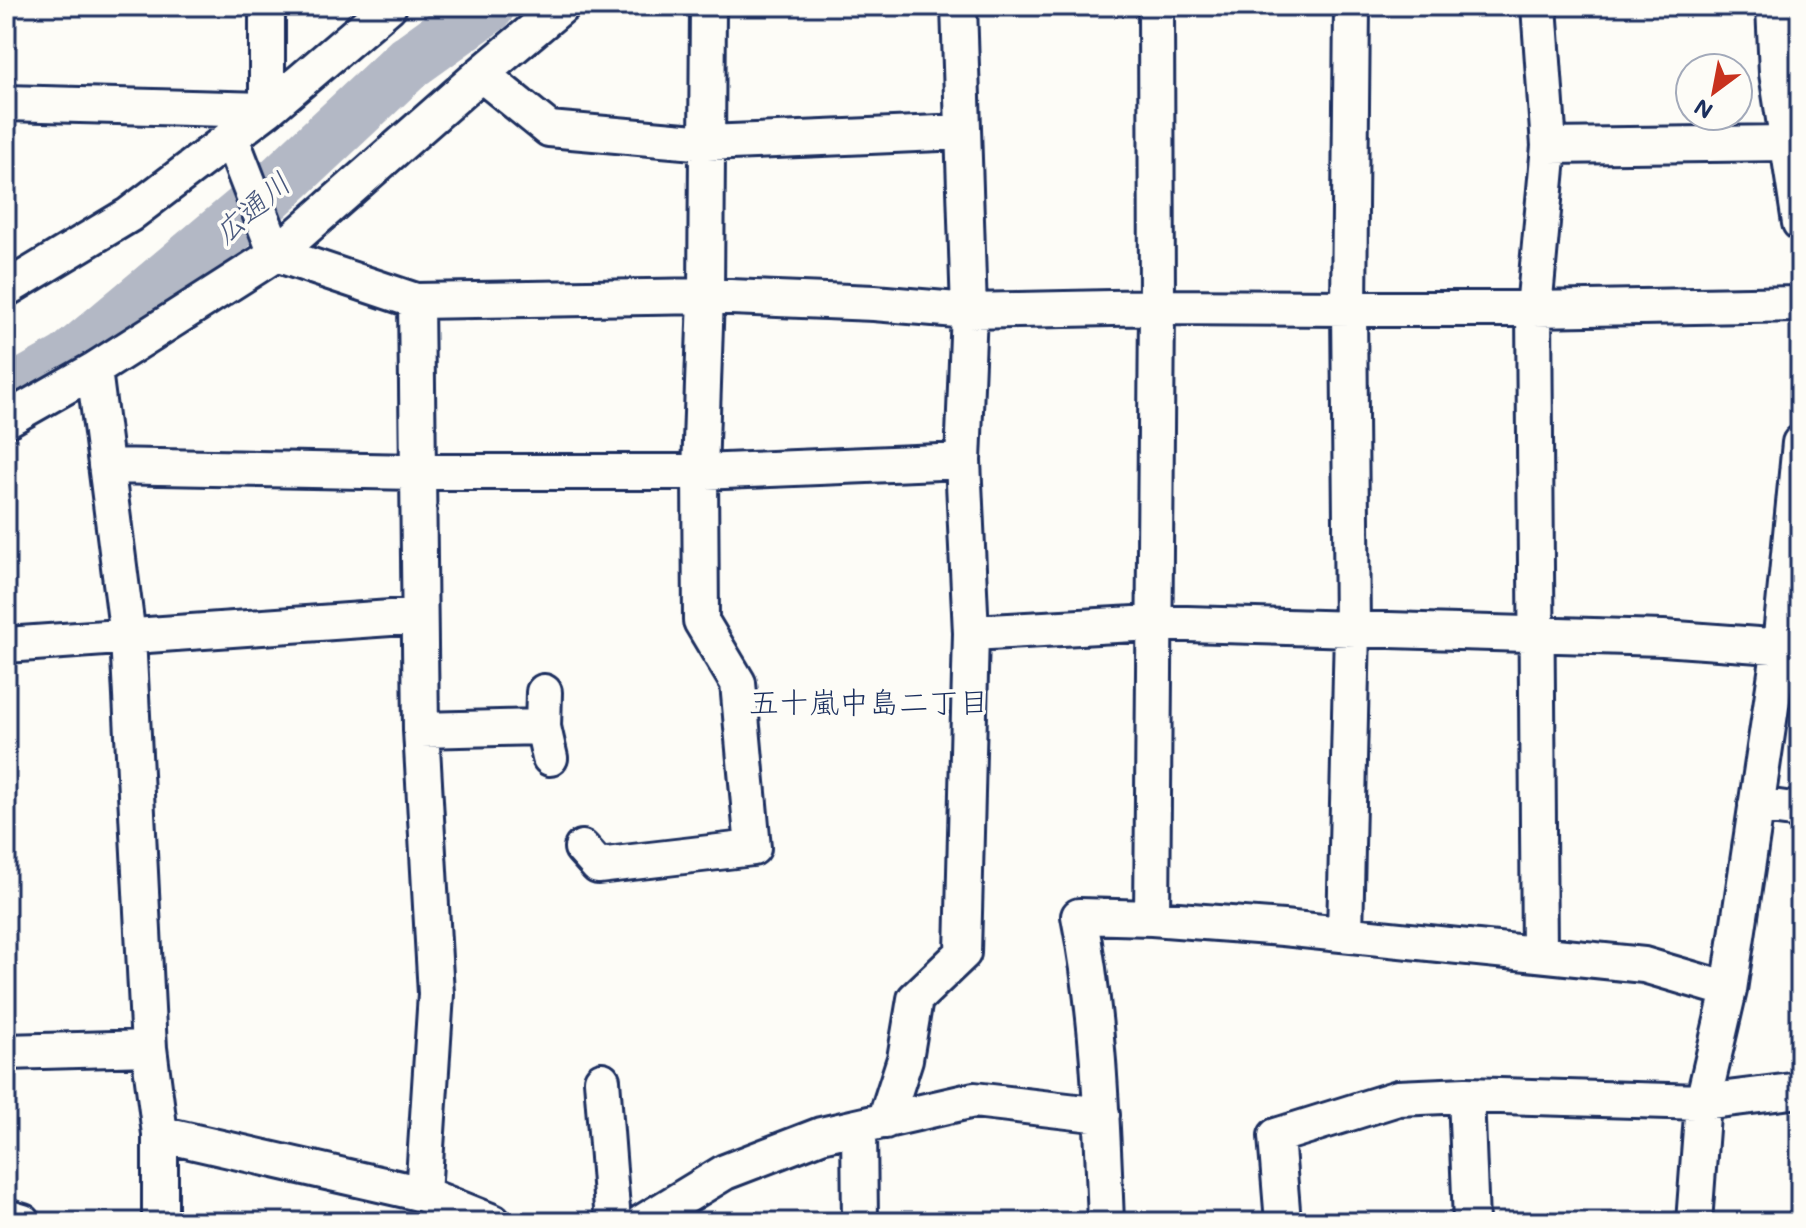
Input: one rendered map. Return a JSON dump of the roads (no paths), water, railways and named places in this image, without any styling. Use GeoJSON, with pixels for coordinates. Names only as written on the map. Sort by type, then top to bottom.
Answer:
{"type":"FeatureCollection","features":[{"type":"Feature","properties":{"kind":"street"},"geometry":{"type":"LineString","coordinates":[[267,6],[267,110]]}},
{"type":"Feature","properties":{"kind":"street"},"geometry":{"type":"LineString","coordinates":[[13,281],[129,215],[231,139],[389,6]]}},
{"type":"Feature","properties":{"kind":"street"},"geometry":{"type":"LineString","coordinates":[[6,420],[94,370],[276,252],[562,6]]}},
{"type":"Feature","properties":{"kind":"street"},"geometry":{"type":"LineString","coordinates":[[582,848],[598,866],[753,848],[738,683],[701,621],[700,472],[706,296],[708,6]]}},
{"type":"Feature","properties":{"kind":"street"},"geometry":{"type":"LineString","coordinates":[[860,1222],[872,1124],[905,1059],[915,999],[963,953],[971,633],[963,461],[969,311],[959,6]]}},
{"type":"Feature","properties":{"kind":"street"},"geometry":{"type":"LineString","coordinates":[[1152,918],[1156,6]]}},
{"type":"Feature","properties":{"kind":"street"},"geometry":{"type":"LineString","coordinates":[[1345,934],[1352,629],[1349,308],[1352,6]]}},
{"type":"Feature","properties":{"kind":"street"},"geometry":{"type":"LineString","coordinates":[[1539,6],[1549,146],[1534,309],[1539,954]]}},
{"type":"Feature","properties":{"kind":"street"},"geometry":{"type":"LineString","coordinates":[[1774,6],[1788,75],[1787,143],[1800,223]]}},
{"type":"Feature","properties":{"kind":"street"},"geometry":{"type":"LineString","coordinates":[[481,74],[549,129],[707,143],[963,132]]}},
{"type":"Feature","properties":{"kind":"street"},"geometry":{"type":"LineString","coordinates":[[6,103],[267,110]]}},
{"type":"Feature","properties":{"kind":"street"},"geometry":{"type":"LineString","coordinates":[[231,139],[276,252],[416,301],[706,296],[874,303],[969,311],[1157,307],[1534,309],[1800,304]]}},
{"type":"Feature","properties":{"kind":"street"},"geometry":{"type":"LineString","coordinates":[[1549,146],[1787,143]]}},
{"type":"Feature","properties":{"kind":"street"},"geometry":{"type":"LineString","coordinates":[[416,301],[421,730],[436,994],[423,1194]]}},
{"type":"Feature","properties":{"kind":"street"},"geometry":{"type":"LineString","coordinates":[[94,370],[128,637],[149,1048],[160,1134],[160,1222]]}},
{"type":"Feature","properties":{"kind":"street"},"geometry":{"type":"LineString","coordinates":[[106,466],[418,472],[700,472],[963,461]]}},
{"type":"Feature","properties":{"kind":"street"},"geometry":{"type":"LineString","coordinates":[[1694,1222],[1703,1102],[1729,990],[1756,805],[1790,647],[1799,463]]}},
{"type":"Feature","properties":{"kind":"street"},"geometry":{"type":"LineString","coordinates":[[6,645],[419,616]]}},
{"type":"Feature","properties":{"kind":"street"},"geometry":{"type":"LineString","coordinates":[[971,633],[1153,623],[1537,634],[1790,647]]}},
{"type":"Feature","properties":{"kind":"street"},"geometry":{"type":"LineString","coordinates":[[421,730],[546,742],[544,692]]}},
{"type":"Feature","properties":{"kind":"street"},"geometry":{"type":"LineString","coordinates":[[1756,805],[1800,811]]}},
{"type":"Feature","properties":{"kind":"street"},"geometry":{"type":"LineString","coordinates":[[1106,1222],[1102,1115],[1091,975],[1079,916],[1152,918],[1345,934],[1644,965],[1729,990]]}},
{"type":"Feature","properties":{"kind":"street"},"geometry":{"type":"LineString","coordinates":[[6,1052],[149,1048]]}},
{"type":"Feature","properties":{"kind":"street"},"geometry":{"type":"LineString","coordinates":[[602,1080],[613,1222]]}},
{"type":"Feature","properties":{"kind":"street"},"geometry":{"type":"LineString","coordinates":[[1283,1222],[1276,1136],[1398,1098],[1466,1095],[1703,1102],[1800,1090]]}},
{"type":"Feature","properties":{"kind":"street"},"geometry":{"type":"LineString","coordinates":[[1466,1095],[1471,1222]]}},
{"type":"Feature","properties":{"kind":"street"},"geometry":{"type":"LineString","coordinates":[[643,1222],[725,1172],[821,1135],[974,1100],[1102,1115]]}},
{"type":"Feature","properties":{"kind":"street"},"geometry":{"type":"LineString","coordinates":[[160,1134],[423,1194],[493,1222]]}},
{"type":"Feature","properties":{"kind":"street"},"geometry":{"type":"LineString","coordinates":[[6,1217],[23,1222]]}},
{"type":"Feature","properties":{"kind":"waterway","name":"広通川"},"geometry":{"type":"LineString","coordinates":[[6,397],[69,361],[266,196],[409,62],[487,6]]}},
{"type":"Feature","properties":{"kind":"district","name":"五十嵐中島二丁目"},"geometry":{"type":"Point","coordinates":[869,701]}}]}
